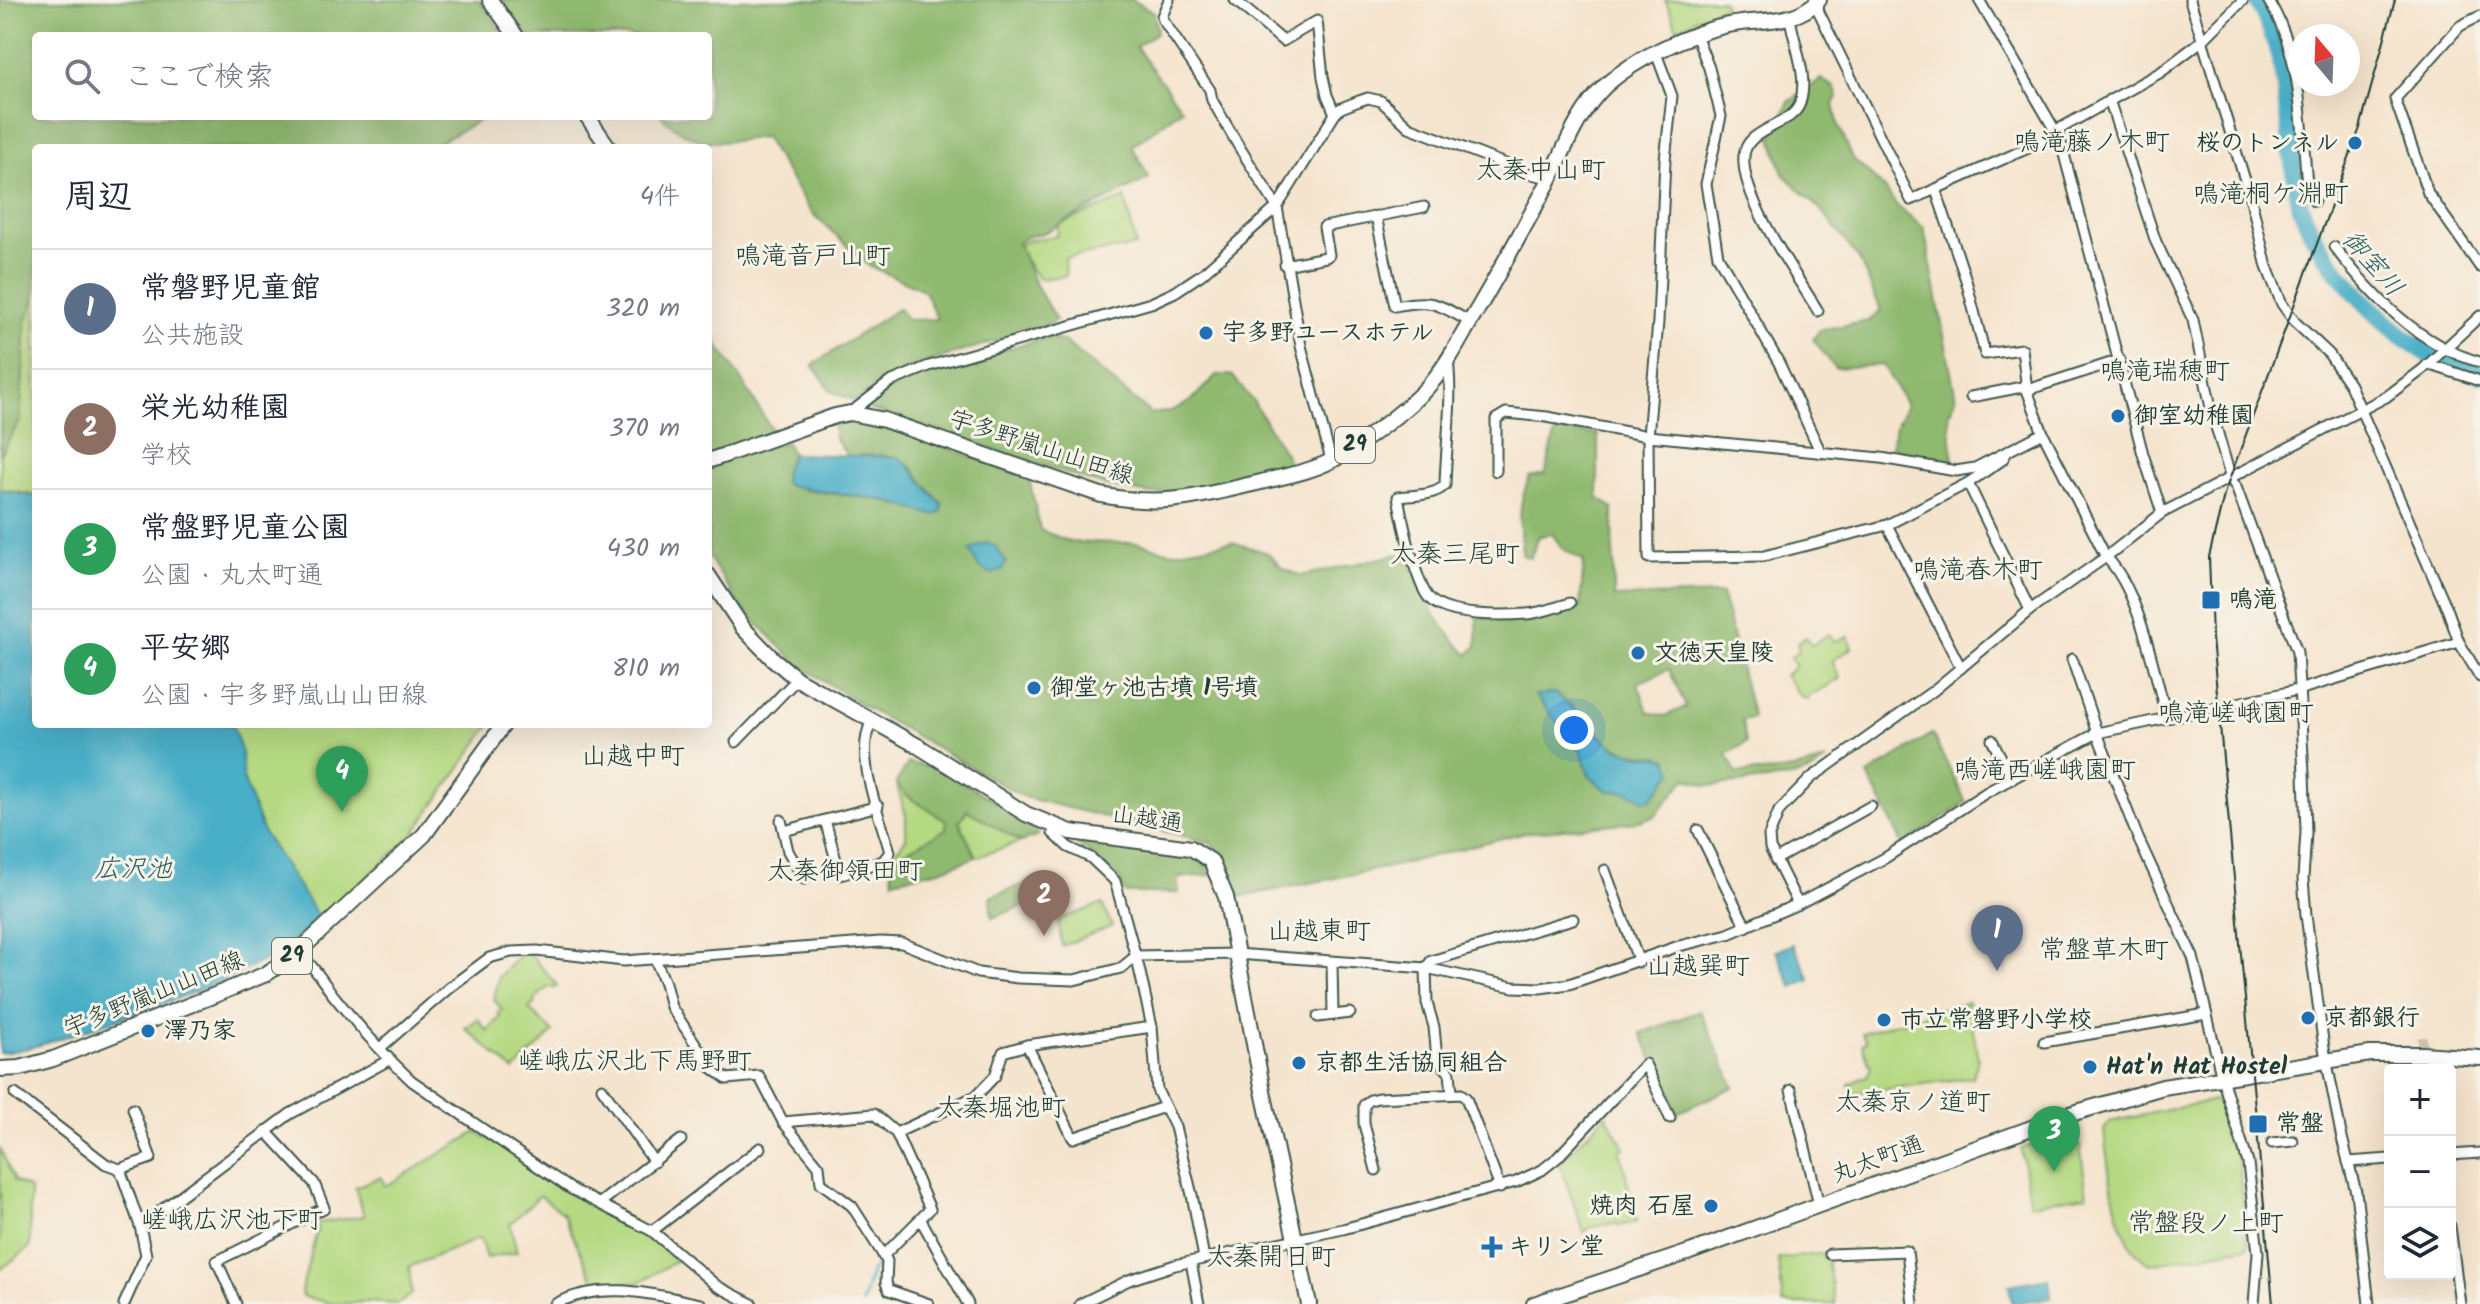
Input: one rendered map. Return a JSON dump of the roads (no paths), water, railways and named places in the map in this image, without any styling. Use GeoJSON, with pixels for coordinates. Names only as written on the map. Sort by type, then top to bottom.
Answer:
{"type":"FeatureCollection","features":[{"type":"Feature","properties":{"kind":"main road"},"geometry":{"type":"LineString","coordinates":[[490,0],[513,32]]}},
{"type":"Feature","properties":{"kind":"main road","name":"宇多野嵐山山田線"},"geometry":{"type":"LineString","coordinates":[[850,413],[884,420],[1101,495],[1130,501],[1191,499],[1289,475],[1331,460],[1413,401],[1431,384],[1470,322],[1576,126],[1598,93],[1622,73],[1696,35],[1732,24],[1790,18],[1817,2]]}},
{"type":"Feature","properties":{"kind":"main road"},"geometry":{"type":"LineString","coordinates":[[590,120],[606,144]]}},
{"type":"Feature","properties":{"kind":"main road"},"geometry":{"type":"LineString","coordinates":[[712,460],[850,413]]}},
{"type":"Feature","properties":{"kind":"main road","name":"山越通"},"geometry":{"type":"LineString","coordinates":[[712,581],[743,628],[797,679],[918,746],[1026,814],[1080,833],[1191,848],[1205,855],[1216,868],[1222,882],[1309,1304]]}},
{"type":"Feature","properties":{"kind":"main road","name":"宇多野嵐山山田線"},"geometry":{"type":"LineString","coordinates":[[0,1069],[20,1068],[53,1059],[266,974],[298,952],[424,835],[501,728]]}},
{"type":"Feature","properties":{"kind":"main road","name":"丸太町通"},"geometry":{"type":"LineString","coordinates":[[1534,1304],[1565,1299],[2103,1103],[2163,1087],[2370,1054],[2480,1058]]}},
{"type":"Feature","properties":{"kind":"street"},"geometry":{"type":"LineString","coordinates":[[1169,0],[1163,20],[1210,90],[1225,123],[1277,207],[1301,346],[1331,460]]}},
{"type":"Feature","properties":{"kind":"street"},"geometry":{"type":"LineString","coordinates":[[1235,0],[1283,41],[1317,21],[1327,95],[1335,114]]}},
{"type":"Feature","properties":{"kind":"street"},"geometry":{"type":"LineString","coordinates":[[1979,0],[2060,139],[2143,454],[2162,513]]}},
{"type":"Feature","properties":{"kind":"street"},"geometry":{"type":"LineString","coordinates":[[2190,0],[2251,200],[2267,267],[2282,304],[2295,322],[2339,367],[2362,409],[2459,642],[2480,677]]}},
{"type":"Feature","properties":{"kind":"street"},"geometry":{"type":"LineString","coordinates":[[1817,2],[1911,200],[2056,134],[2061,128],[2161,72],[2203,40],[2243,0]]}},
{"type":"Feature","properties":{"kind":"street"},"geometry":{"type":"LineString","coordinates":[[2268,0],[2280,19],[2296,69],[2307,184],[2314,201]]}},
{"type":"Feature","properties":{"kind":"street"},"geometry":{"type":"LineString","coordinates":[[2480,16],[2460,26],[2395,99],[2428,193],[2480,267]]}},
{"type":"Feature","properties":{"kind":"street"},"geometry":{"type":"LineString","coordinates":[[1790,18],[1801,68],[1801,100],[1797,110],[1755,137],[1743,156],[1748,186],[1761,216],[1818,311]]}},
{"type":"Feature","properties":{"kind":"street"},"geometry":{"type":"LineString","coordinates":[[1696,35],[1709,68],[1721,116],[1706,184],[1718,256],[1779,363],[1821,453]]}},
{"type":"Feature","properties":{"kind":"street"},"geometry":{"type":"LineString","coordinates":[[1656,53],[1672,96],[1665,160],[1658,322],[1648,436],[1649,558],[1764,556],[1887,525],[1968,483],[2006,454],[2043,433]]}},
{"type":"Feature","properties":{"kind":"street"},"geometry":{"type":"LineString","coordinates":[[850,413],[890,382],[929,366],[1151,303],[1175,292],[1223,257],[1277,207],[1335,114],[1341,108],[1359,101],[1368,98],[1381,101],[1409,127],[1531,174],[1550,178]]}},
{"type":"Feature","properties":{"kind":"street"},"geometry":{"type":"LineString","coordinates":[[2109,100],[2156,242],[2193,320],[2212,413],[2231,479],[2297,652],[2304,773],[2305,903],[2328,1060],[2361,1222],[2369,1304]]}},
{"type":"Feature","properties":{"kind":"street"},"geometry":{"type":"LineString","coordinates":[[1936,190],[1966,280],[1985,354],[2022,349],[2027,388],[2043,433],[2106,557],[2115,566],[2131,599],[2147,641],[2167,718]]}},
{"type":"Feature","properties":{"kind":"street"},"geometry":{"type":"LineString","coordinates":[[1285,265],[1329,255],[1324,227],[1424,207]]}},
{"type":"Feature","properties":{"kind":"street"},"geometry":{"type":"LineString","coordinates":[[1376,216],[1395,306],[1423,301],[1436,303],[1470,322]]}},
{"type":"Feature","properties":{"kind":"street"},"geometry":{"type":"LineString","coordinates":[[2334,247],[2389,307],[2415,330],[2444,349],[2480,362]]}},
{"type":"Feature","properties":{"kind":"street"},"geometry":{"type":"LineString","coordinates":[[1798,904],[1775,860],[1769,836],[1787,800],[1811,778],[1933,691],[2030,610],[2162,513],[2386,397],[2480,316]]}},
{"type":"Feature","properties":{"kind":"street"},"geometry":{"type":"LineString","coordinates":[[1448,360],[1452,387],[1446,434],[1445,485],[1435,492],[1398,497],[1408,545],[1428,598],[1445,608],[1469,613],[1528,614],[1570,603]]}},
{"type":"Feature","properties":{"kind":"street"},"geometry":{"type":"LineString","coordinates":[[1971,397],[2027,388],[2120,360]]}},
{"type":"Feature","properties":{"kind":"street"},"geometry":{"type":"LineString","coordinates":[[2430,362],[2480,381]]}},
{"type":"Feature","properties":{"kind":"street"},"geometry":{"type":"LineString","coordinates":[[1496,471],[1496,419],[1506,413],[1547,417],[1648,436],[1881,458],[1956,471],[1969,470],[1999,454],[2006,454]]}},
{"type":"Feature","properties":{"kind":"street"},"geometry":{"type":"LineString","coordinates":[[1968,483],[2030,610]]}},
{"type":"Feature","properties":{"kind":"street"},"geometry":{"type":"LineString","coordinates":[[1887,525],[1961,668]]}},
{"type":"Feature","properties":{"kind":"street"},"geometry":{"type":"LineString","coordinates":[[380,1048],[450,987],[489,958],[511,952],[530,951],[624,961],[880,942],[902,943],[978,973],[1018,978],[1074,980],[1121,968],[1136,956],[1236,954],[1426,968],[1513,987],[1540,988],[1569,984],[1679,946],[1746,927],[1798,904],[1902,848],[1987,792],[2097,733],[2298,690],[2459,642]]}},
{"type":"Feature","properties":{"kind":"street"},"geometry":{"type":"LineString","coordinates":[[2072,659],[2138,838],[2193,957],[2222,1078],[2248,1163],[2258,1253],[2254,1304]]}},
{"type":"Feature","properties":{"kind":"street"},"geometry":{"type":"LineString","coordinates":[[736,742],[797,679]]}},
{"type":"Feature","properties":{"kind":"street"},"geometry":{"type":"LineString","coordinates":[[825,820],[840,875],[883,861],[890,852],[865,759],[866,732],[872,721]]}},
{"type":"Feature","properties":{"kind":"street"},"geometry":{"type":"LineString","coordinates":[[1992,740],[2012,779]]}},
{"type":"Feature","properties":{"kind":"street"},"geometry":{"type":"LineString","coordinates":[[784,831],[878,806]]}},
{"type":"Feature","properties":{"kind":"street"},"geometry":{"type":"LineString","coordinates":[[1775,860],[1871,806]]}},
{"type":"Feature","properties":{"kind":"street"},"geometry":{"type":"LineString","coordinates":[[781,820],[788,851],[804,879]]}},
{"type":"Feature","properties":{"kind":"street"},"geometry":{"type":"LineString","coordinates":[[1056,827],[1053,833],[1057,839],[1091,858],[1115,881],[1152,1027],[1157,1090],[1175,1127],[1204,1258]]}},
{"type":"Feature","properties":{"kind":"street"},"geometry":{"type":"LineString","coordinates":[[1698,830],[1746,927]]}},
{"type":"Feature","properties":{"kind":"street"},"geometry":{"type":"LineString","coordinates":[[1605,870],[1639,962]]}},
{"type":"Feature","properties":{"kind":"street"},"geometry":{"type":"LineString","coordinates":[[1452,1093],[1450,1073],[1437,1059],[1434,1027],[1427,1003],[1426,968],[1431,961],[1573,919]]}},
{"type":"Feature","properties":{"kind":"street"},"geometry":{"type":"LineString","coordinates":[[298,952],[389,1060],[412,1081],[571,1189],[652,1231],[717,1286],[746,1303]]}},
{"type":"Feature","properties":{"kind":"street"},"geometry":{"type":"LineString","coordinates":[[655,959],[671,1007],[711,1067],[727,1079],[759,1076],[783,1122],[819,1166],[821,1183],[852,1206],[887,1261],[886,1283],[889,1290],[929,1304]]}},
{"type":"Feature","properties":{"kind":"street"},"geometry":{"type":"LineString","coordinates":[[1332,962],[1333,1015]]}},
{"type":"Feature","properties":{"kind":"street"},"geometry":{"type":"LineString","coordinates":[[1318,1017],[1350,1013]]}},
{"type":"Feature","properties":{"kind":"street"},"geometry":{"type":"LineString","coordinates":[[2044,1042],[2206,1014]]}},
{"type":"Feature","properties":{"kind":"street"},"geometry":{"type":"LineString","coordinates":[[896,1133],[976,1096],[995,1076],[1003,1052],[1027,1045],[1152,1027]]}},
{"type":"Feature","properties":{"kind":"street"},"geometry":{"type":"LineString","coordinates":[[1027,1045],[1073,1138],[1164,1107]]}},
{"type":"Feature","properties":{"kind":"street"},"geometry":{"type":"LineString","coordinates":[[140,1226],[290,1114],[389,1060]]}},
{"type":"Feature","properties":{"kind":"street"},"geometry":{"type":"LineString","coordinates":[[1080,1304],[1129,1280],[1204,1258],[1294,1240],[1500,1188],[1542,1170],[1557,1158],[1645,1064],[1670,1118]]}},
{"type":"Feature","properties":{"kind":"street"},"geometry":{"type":"LineString","coordinates":[[602,1088],[654,1162]]}},
{"type":"Feature","properties":{"kind":"street"},"geometry":{"type":"LineString","coordinates":[[1791,1090],[1819,1205]]}},
{"type":"Feature","properties":{"kind":"street"},"geometry":{"type":"LineString","coordinates":[[1376,1170],[1364,1124],[1364,1105],[1378,1098],[1452,1093],[1466,1098],[1500,1188]]}},
{"type":"Feature","properties":{"kind":"street"},"geometry":{"type":"LineString","coordinates":[[15,1094],[106,1164],[120,1169],[151,1158],[133,1109]]}},
{"type":"Feature","properties":{"kind":"street"},"geometry":{"type":"LineString","coordinates":[[783,1122],[874,1114],[896,1133],[930,1209],[883,1256]]}},
{"type":"Feature","properties":{"kind":"street"},"geometry":{"type":"LineString","coordinates":[[236,1304],[217,1261],[324,1208],[314,1183],[266,1131]]}},
{"type":"Feature","properties":{"kind":"street"},"geometry":{"type":"LineString","coordinates":[[600,1203],[681,1140]]}},
{"type":"Feature","properties":{"kind":"street"},"geometry":{"type":"LineString","coordinates":[[2272,1143],[2293,1141]]}},
{"type":"Feature","properties":{"kind":"street"},"geometry":{"type":"LineString","coordinates":[[652,1231],[760,1148]]}},
{"type":"Feature","properties":{"kind":"street"},"geometry":{"type":"LineString","coordinates":[[2456,1155],[2480,1153]]}},
{"type":"Feature","properties":{"kind":"street"},"geometry":{"type":"LineString","coordinates":[[2348,1162],[2384,1159]]}},
{"type":"Feature","properties":{"kind":"street"},"geometry":{"type":"LineString","coordinates":[[120,1169],[140,1226],[146,1255],[124,1304]]}},
{"type":"Feature","properties":{"kind":"street"},"geometry":{"type":"LineString","coordinates":[[921,1220],[968,1304]]}},
{"type":"Feature","properties":{"kind":"street"},"geometry":{"type":"LineString","coordinates":[[1830,1254],[1907,1251],[1913,1304]]}},
{"type":"Feature","properties":{"kind":"street"},"geometry":{"type":"LineString","coordinates":[[1191,1262],[1199,1304]]}},
{"type":"Feature","properties":{"kind":"street"},"geometry":{"type":"LineString","coordinates":[[2456,1273],[2460,1304]]}},
{"type":"Feature","properties":{"kind":"street"},"geometry":{"type":"LineString","coordinates":[[555,1304],[572,1296],[604,1290],[639,1291],[673,1301],[701,1304]]}},
{"type":"Feature","properties":{"kind":"water"},"geometry":{"type":"Polygon","coordinates":[[[792,454],[898,457],[942,503],[941,513],[933,515],[883,500],[789,486],[784,482],[785,469],[792,454]]]}},
{"type":"Feature","properties":{"kind":"water","name":"広沢池"},"geometry":{"type":"Polygon","coordinates":[[[0,490],[32,496],[32,728],[233,728],[241,750],[243,778],[263,832],[317,915],[302,934],[282,949],[216,983],[48,1043],[0,1053],[0,490]]]}},
{"type":"Feature","properties":{"kind":"water"},"geometry":{"type":"Polygon","coordinates":[[[988,542],[996,547],[1006,562],[1002,570],[993,574],[979,568],[970,550],[988,542]]]}},
{"type":"Feature","properties":{"kind":"water"},"geometry":{"type":"Polygon","coordinates":[[[1555,693],[1599,735],[1619,749],[1668,759],[1673,772],[1651,799],[1645,801],[1628,792],[1608,791],[1590,777],[1582,753],[1535,695],[1555,693]]]}},
{"type":"Feature","properties":{"kind":"water"},"geometry":{"type":"Polygon","coordinates":[[[1793,944],[1810,979],[1792,987],[1776,951],[1793,944]]]}},
{"type":"Feature","properties":{"kind":"water"},"geometry":{"type":"Polygon","coordinates":[[[2049,1278],[2051,1298],[2012,1303],[2009,1285],[2049,1278]]]}},
{"type":"Feature","properties":{"kind":"waterway","name":"御室川"},"geometry":{"type":"LineString","coordinates":[[2256,0],[2277,47],[2298,196],[2317,242],[2351,288],[2393,328],[2434,357],[2480,374]]}},
{"type":"Feature","properties":{"kind":"waterway"},"geometry":{"type":"LineString","coordinates":[[862,1304],[872,1270],[880,1262]]}},
{"type":"Feature","properties":{"kind":"tunnel"},"geometry":{"type":"LineString","coordinates":[[2422,1037],[2426,1064]]}},
{"type":"Feature","properties":{"kind":"tram line"},"geometry":{"type":"LineString","coordinates":[[2273,1304],[2212,638],[2209,557],[2225,491],[2360,128],[2395,0]]}},
{"type":"Feature","properties":{"kind":"place","name":"桜のトンネル"},"geometry":{"type":"Point","coordinates":[2355,143]}},
{"type":"Feature","properties":{"kind":"place","name":"宇多野ユースホテル"},"geometry":{"type":"Point","coordinates":[1206,333]}},
{"type":"Feature","properties":{"kind":"place","name":"御室幼稚園"},"geometry":{"type":"Point","coordinates":[2118,416]}},
{"type":"Feature","properties":{"kind":"place","name":"鳴滝"},"geometry":{"type":"Point","coordinates":[2211,600]}},
{"type":"Feature","properties":{"kind":"place","name":"文徳天皇陵"},"geometry":{"type":"Point","coordinates":[1638,653]}},
{"type":"Feature","properties":{"kind":"place","name":"御堂ヶ池古墳 1号墳"},"geometry":{"type":"Point","coordinates":[1034,688]}},
{"type":"Feature","properties":{"kind":"place","name":"平安郷"},"geometry":{"type":"Point","coordinates":[342,812]}},
{"type":"Feature","properties":{"kind":"place","name":"栄光幼稚園"},"geometry":{"type":"Point","coordinates":[1044,936]}},
{"type":"Feature","properties":{"kind":"place","name":"常磐野児童館"},"geometry":{"type":"Point","coordinates":[1997,971]}},
{"type":"Feature","properties":{"kind":"place","name":"京都銀行"},"geometry":{"type":"Point","coordinates":[2308,1018]}},
{"type":"Feature","properties":{"kind":"place","name":"市立常磐野小学校"},"geometry":{"type":"Point","coordinates":[1884,1020]}},
{"type":"Feature","properties":{"kind":"place","name":"澤乃家"},"geometry":{"type":"Point","coordinates":[148,1031]}},
{"type":"Feature","properties":{"kind":"place","name":"京都生活協同組合"},"geometry":{"type":"Point","coordinates":[1299,1063]}},
{"type":"Feature","properties":{"kind":"place","name":"Hat'n Hat Hostel"},"geometry":{"type":"Point","coordinates":[2090,1067]}},
{"type":"Feature","properties":{"kind":"place","name":"常盤"},"geometry":{"type":"Point","coordinates":[2258,1124]}},
{"type":"Feature","properties":{"kind":"place","name":"常盤野児童公園"},"geometry":{"type":"Point","coordinates":[2054,1172]}},
{"type":"Feature","properties":{"kind":"place","name":"焼肉 石屋"},"geometry":{"type":"Point","coordinates":[1711,1206]}},
{"type":"Feature","properties":{"kind":"place","name":"キリン堂"},"geometry":{"type":"Point","coordinates":[1492,1247]}},
{"type":"Feature","properties":{"kind":"district","name":"鳴滝藤ノ木町"},"geometry":{"type":"Point","coordinates":[2092,143]}},
{"type":"Feature","properties":{"kind":"district","name":"太秦中山町"},"geometry":{"type":"Point","coordinates":[1541,171]}},
{"type":"Feature","properties":{"kind":"district","name":"鳴滝桐ケ淵町"},"geometry":{"type":"Point","coordinates":[2271,195]}},
{"type":"Feature","properties":{"kind":"district","name":"鳴滝音戸山町"},"geometry":{"type":"Point","coordinates":[813,257]}},
{"type":"Feature","properties":{"kind":"district","name":"鳴滝瑞穂町"},"geometry":{"type":"Point","coordinates":[2165,372]}},
{"type":"Feature","properties":{"kind":"district","name":"太秦三尾町"},"geometry":{"type":"Point","coordinates":[1455,555]}},
{"type":"Feature","properties":{"kind":"district","name":"鳴滝春木町"},"geometry":{"type":"Point","coordinates":[1978,571]}},
{"type":"Feature","properties":{"kind":"district","name":"鳴滝嵯峨園町"},"geometry":{"type":"Point","coordinates":[2236,714]}},
{"type":"Feature","properties":{"kind":"district","name":"山越中町"},"geometry":{"type":"Point","coordinates":[633,757]}},
{"type":"Feature","properties":{"kind":"district","name":"鳴滝西嵯峨園町"},"geometry":{"type":"Point","coordinates":[2045,771]}},
{"type":"Feature","properties":{"kind":"district","name":"太秦御領田町"},"geometry":{"type":"Point","coordinates":[845,872]}},
{"type":"Feature","properties":{"kind":"district","name":"山越東町"},"geometry":{"type":"Point","coordinates":[1319,932]}},
{"type":"Feature","properties":{"kind":"district","name":"常盤草木町"},"geometry":{"type":"Point","coordinates":[2104,951]}},
{"type":"Feature","properties":{"kind":"district","name":"山越巽町"},"geometry":{"type":"Point","coordinates":[1698,967]}},
{"type":"Feature","properties":{"kind":"district","name":"嵯峨広沢北下馬野町"},"geometry":{"type":"Point","coordinates":[635,1062]}},
{"type":"Feature","properties":{"kind":"district","name":"太秦京ノ道町"},"geometry":{"type":"Point","coordinates":[1913,1103]}},
{"type":"Feature","properties":{"kind":"district","name":"太秦堀池町"},"geometry":{"type":"Point","coordinates":[1001,1109]}},
{"type":"Feature","properties":{"kind":"district","name":"嵯峨広沢池下町"},"geometry":{"type":"Point","coordinates":[232,1221]}},
{"type":"Feature","properties":{"kind":"district","name":"常盤段ノ上町"},"geometry":{"type":"Point","coordinates":[2206,1224]}},
{"type":"Feature","properties":{"kind":"district","name":"太秦開日町"},"geometry":{"type":"Point","coordinates":[1271,1258]}}]}
